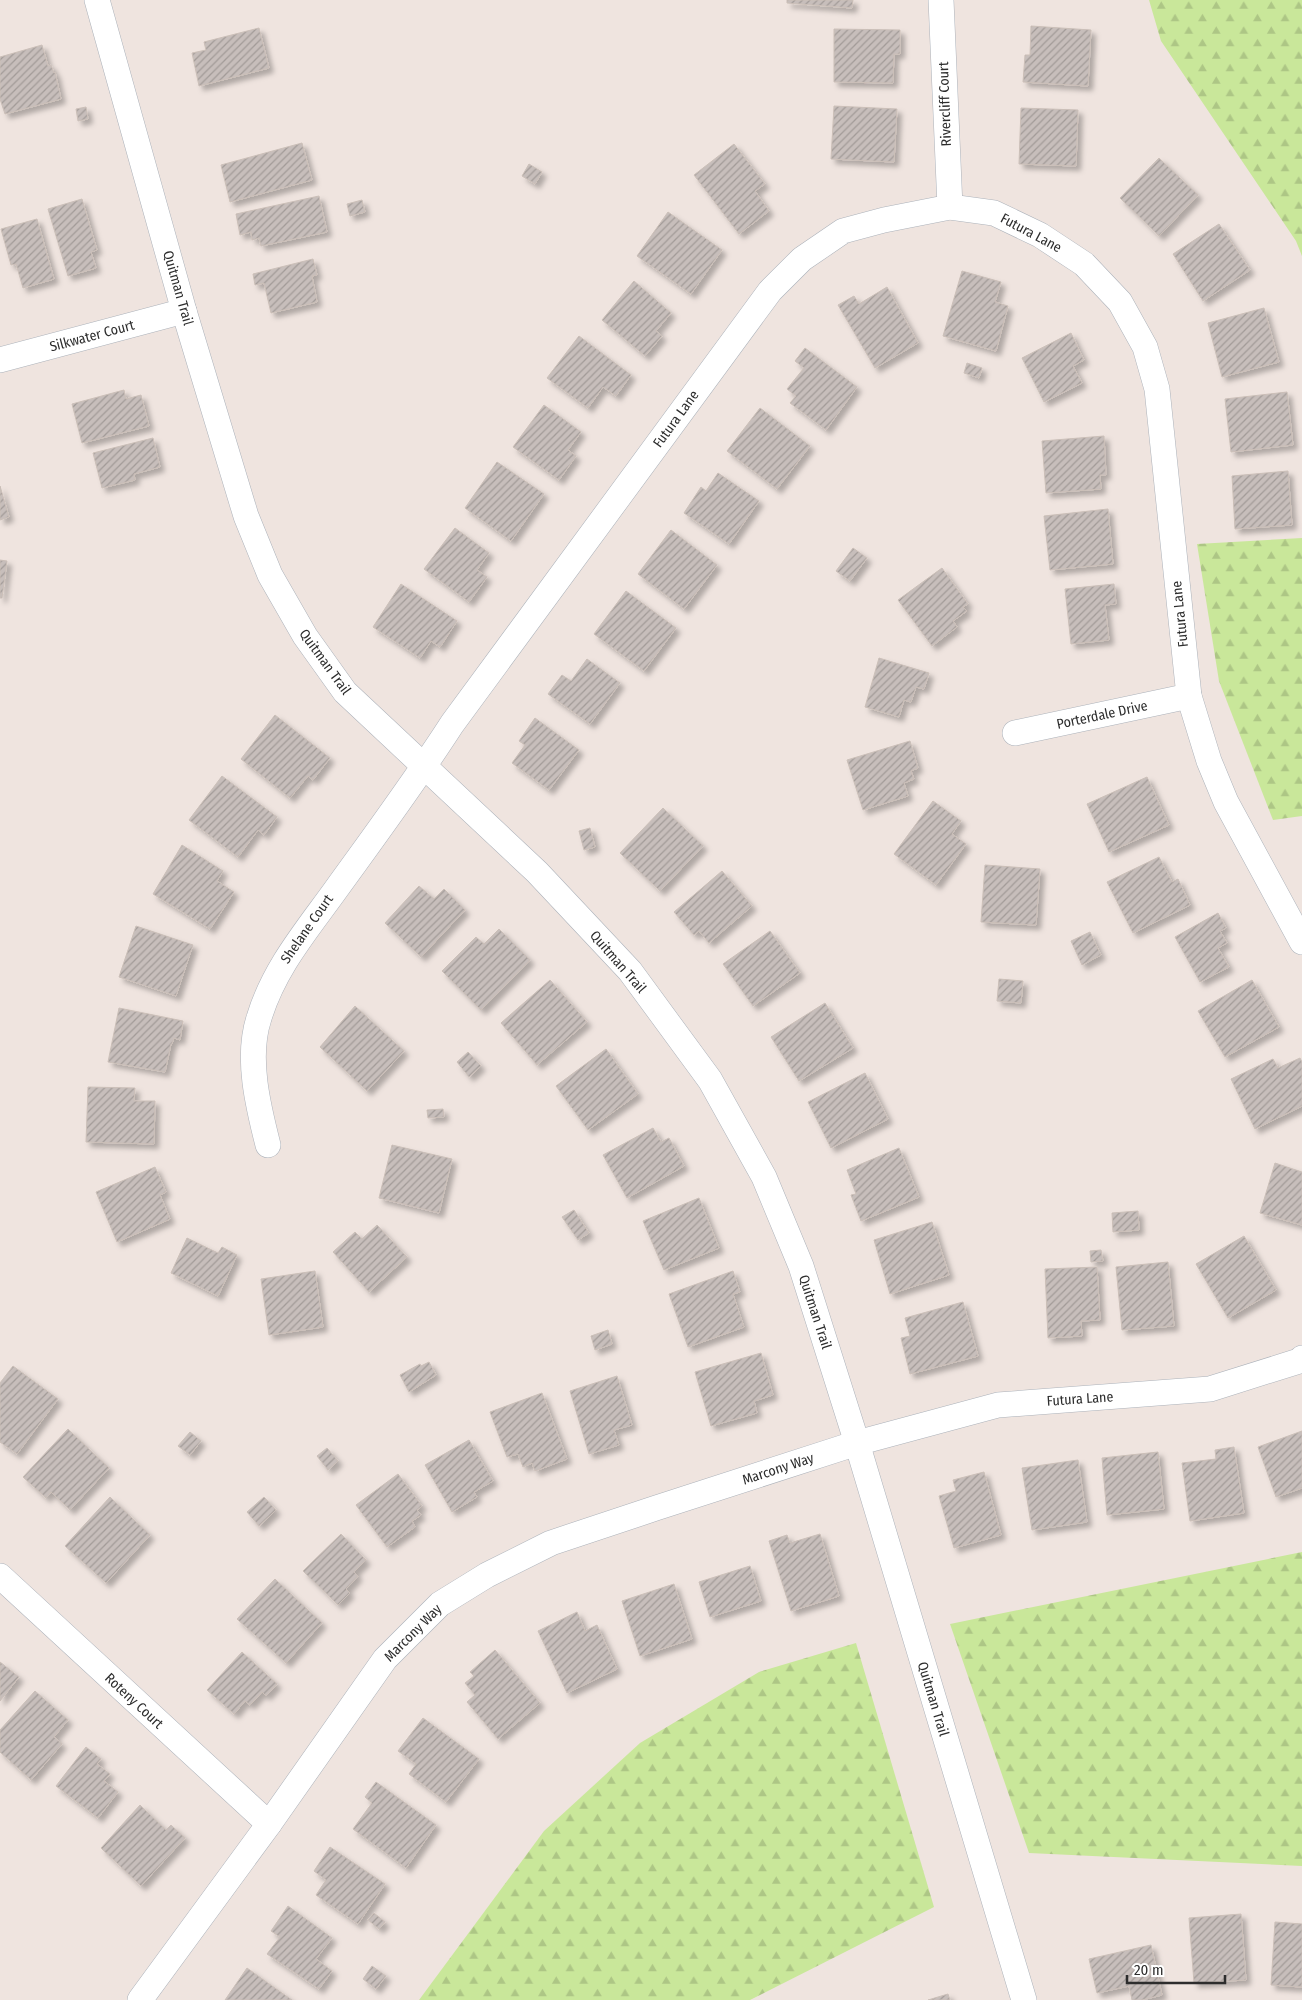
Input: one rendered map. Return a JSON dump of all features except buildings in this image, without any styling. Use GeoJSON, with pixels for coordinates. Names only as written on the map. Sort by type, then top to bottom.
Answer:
{"type":"FeatureCollection","features":[{"type":"Feature","properties":{"kind":"street","name":"Quitman Trail"},"geometry":{"type":"LineString","coordinates":[[97,0],[184,311],[246,516],[270,575],[305,636],[345,692],[537,872],[630,972],[710,1080],[764,1177],[801,1266],[857,1443],[1024,2000]]}},
{"type":"Feature","properties":{"kind":"street","name":"Rivercliff Court"},"geometry":{"type":"LineString","coordinates":[[941,0],[950,208]]}},
{"type":"Feature","properties":{"kind":"street","name":"Futura Lane"},"geometry":{"type":"LineString","coordinates":[[425,766],[452,724],[770,291],[802,259],[843,231],[884,220],[950,208],[994,213],[1040,235],[1084,264],[1120,302],[1145,347],[1157,389],[1189,696],[1209,761],[1226,802],[1302,942]]}},
{"type":"Feature","properties":{"kind":"street","name":"Silkwater Court"},"geometry":{"type":"LineString","coordinates":[[0,360],[184,311]]}},
{"type":"Feature","properties":{"kind":"street","name":"Porterdale Drive"},"geometry":{"type":"LineString","coordinates":[[1015,733],[1189,696]]}},
{"type":"Feature","properties":{"kind":"street","name":"Shelane Court"},"geometry":{"type":"LineString","coordinates":[[268,1144],[257,1104],[253,1056],[258,1018],[281,964],[425,766]]}},
{"type":"Feature","properties":{"kind":"street","name":"Futura Lane"},"geometry":{"type":"LineString","coordinates":[[857,1443],[998,1406],[1210,1389],[1299,1361],[1302,1358]]}},
{"type":"Feature","properties":{"kind":"street","name":"Marcony Way"},"geometry":{"type":"LineString","coordinates":[[140,2000],[269,1824],[385,1659],[440,1604],[487,1575],[551,1544],[857,1443]]}},
{"type":"Feature","properties":{"kind":"street","name":"Roteny Court"},"geometry":{"type":"LineString","coordinates":[[0,1576],[269,1824]]}},
{"type":"Feature","properties":{"kind":"green space"},"geometry":{"type":"Polygon","coordinates":[[[1149,0],[1302,0],[1302,256],[1296,241],[1161,41],[1149,0]]]}},
{"type":"Feature","properties":{"kind":"green space"},"geometry":{"type":"Polygon","coordinates":[[[1302,538],[1302,816],[1273,820],[1219,681],[1197,544],[1302,538]]]}},
{"type":"Feature","properties":{"kind":"green space"},"geometry":{"type":"Polygon","coordinates":[[[1302,1552],[1302,1866],[1029,1853],[950,1624],[1302,1552]]]}},
{"type":"Feature","properties":{"kind":"green space"},"geometry":{"type":"Polygon","coordinates":[[[856,1643],[934,1907],[750,2000],[419,2000],[544,1831],[640,1743],[759,1672],[856,1643]]]}}]}
